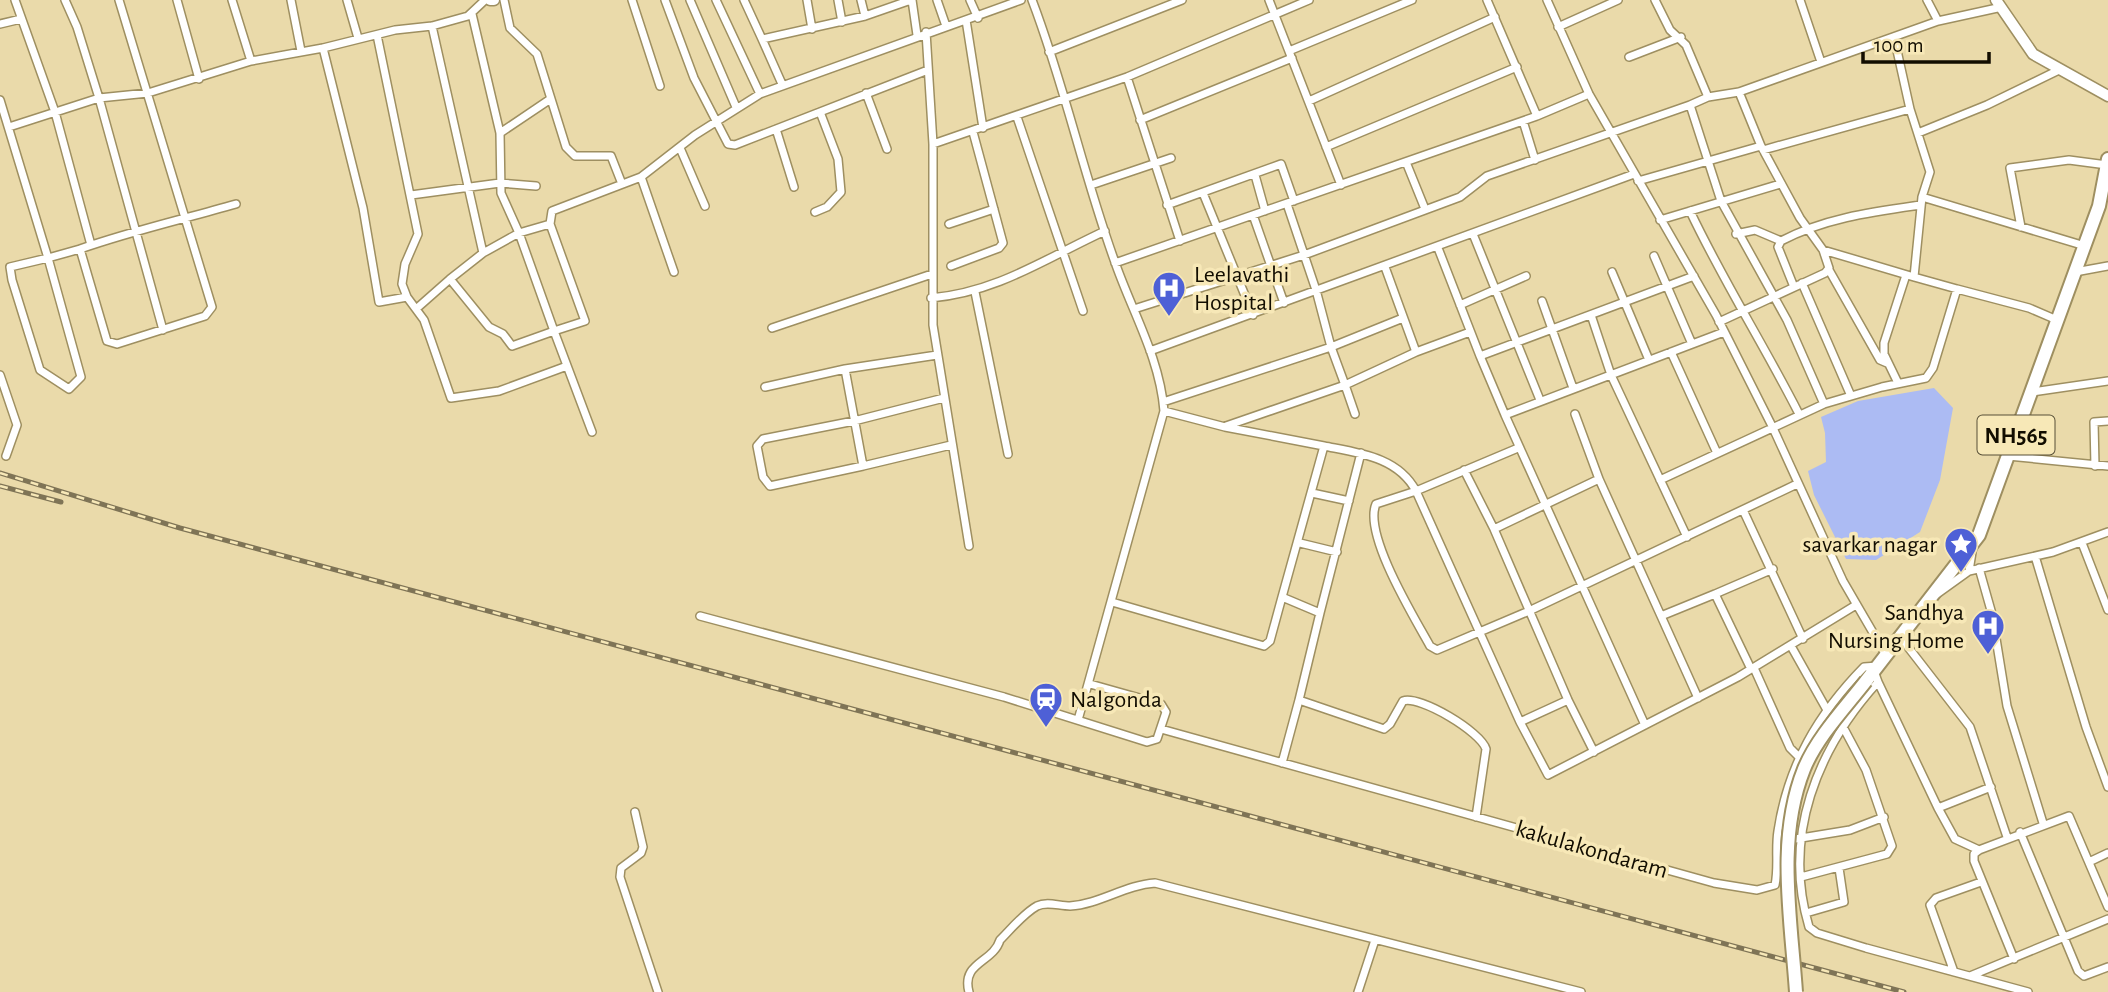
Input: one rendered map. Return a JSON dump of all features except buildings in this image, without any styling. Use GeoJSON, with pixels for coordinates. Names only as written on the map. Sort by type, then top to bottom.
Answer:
{"type":"FeatureCollection","features":[{"type":"Feature","properties":{"kind":"highway","name":"NH565"},"geometry":{"type":"LineString","coordinates":[[1796,992],[1787,865],[1795,840],[1789,816],[1805,766],[1836,718],[1877,671],[1973,546],[2085,246],[2099,206],[2108,162]]}},
{"type":"Feature","properties":{"kind":"street"},"geometry":{"type":"LineString","coordinates":[[15,0],[55,112],[91,245]]}},
{"type":"Feature","properties":{"kind":"street"},"geometry":{"type":"LineString","coordinates":[[65,0],[77,27],[100,98],[163,330]]}},
{"type":"Feature","properties":{"kind":"street"},"geometry":{"type":"LineString","coordinates":[[80,249],[107,341],[117,344],[163,330],[205,316],[212,307],[119,0]]}},
{"type":"Feature","properties":{"kind":"street"},"geometry":{"type":"LineString","coordinates":[[177,0],[200,79]]}},
{"type":"Feature","properties":{"kind":"street"},"geometry":{"type":"LineString","coordinates":[[232,0],[251,61]]}},
{"type":"Feature","properties":{"kind":"street"},"geometry":{"type":"LineString","coordinates":[[290,0],[301,51]]}},
{"type":"Feature","properties":{"kind":"street"},"geometry":{"type":"LineString","coordinates":[[347,0],[358,38]]}},
{"type":"Feature","properties":{"kind":"street"},"geometry":{"type":"LineString","coordinates":[[9,127],[100,98],[148,93],[251,61],[323,48],[358,38],[432,26],[472,14],[485,0]]}},
{"type":"Feature","properties":{"kind":"street"},"geometry":{"type":"LineString","coordinates":[[504,0],[510,28],[537,54],[549,100],[571,154],[611,156],[622,184]]}},
{"type":"Feature","properties":{"kind":"street"},"geometry":{"type":"LineString","coordinates":[[632,0],[660,86]]}},
{"type":"Feature","properties":{"kind":"street"},"geometry":{"type":"LineString","coordinates":[[665,0],[714,122],[726,143],[731,145],[928,70]]}},
{"type":"Feature","properties":{"kind":"street"},"geometry":{"type":"LineString","coordinates":[[690,0],[736,107]]}},
{"type":"Feature","properties":{"kind":"street"},"geometry":{"type":"LineString","coordinates":[[716,0],[760,94]]}},
{"type":"Feature","properties":{"kind":"street"},"geometry":{"type":"LineString","coordinates":[[744,0],[782,84]]}},
{"type":"Feature","properties":{"kind":"street"},"geometry":{"type":"LineString","coordinates":[[807,0],[812,29]]}},
{"type":"Feature","properties":{"kind":"street"},"geometry":{"type":"LineString","coordinates":[[838,0],[842,22]]}},
{"type":"Feature","properties":{"kind":"street"},"geometry":{"type":"LineString","coordinates":[[861,0],[865,16]]}},
{"type":"Feature","properties":{"kind":"street"},"geometry":{"type":"LineString","coordinates":[[762,39],[842,22],[912,0],[918,35]]}},
{"type":"Feature","properties":{"kind":"street"},"geometry":{"type":"LineString","coordinates":[[937,0],[946,26]]}},
{"type":"Feature","properties":{"kind":"street"},"geometry":{"type":"LineString","coordinates":[[970,0],[978,18]]}},
{"type":"Feature","properties":{"kind":"street"},"geometry":{"type":"LineString","coordinates":[[450,279],[489,327],[503,334],[512,346],[585,321],[550,224],[552,211],[556,208],[641,177],[736,107],[782,84],[926,32],[978,18],[1021,0]]}},
{"type":"Feature","properties":{"kind":"street"},"geometry":{"type":"LineString","coordinates":[[1043,0],[1033,2],[1115,263],[1150,351],[1164,411],[1079,720]]}},
{"type":"Feature","properties":{"kind":"street"},"geometry":{"type":"LineString","coordinates":[[1049,52],[1182,0]]}},
{"type":"Feature","properties":{"kind":"street"},"geometry":{"type":"LineString","coordinates":[[1269,0],[1341,185]]}},
{"type":"Feature","properties":{"kind":"street"},"geometry":{"type":"LineString","coordinates":[[933,144],[1127,77],[1309,0]]}},
{"type":"Feature","properties":{"kind":"street"},"geometry":{"type":"LineString","coordinates":[[1140,120],[1412,0]]}},
{"type":"Feature","properties":{"kind":"street"},"geometry":{"type":"LineString","coordinates":[[1487,0],[1537,117]]}},
{"type":"Feature","properties":{"kind":"street"},"geometry":{"type":"LineString","coordinates":[[1547,0],[1589,94],[1694,276],[1773,428],[1797,484],[1856,604],[1877,671],[1938,808],[1955,839],[1979,850]]}},
{"type":"Feature","properties":{"kind":"street"},"geometry":{"type":"LineString","coordinates":[[1558,27],[1618,0]]}},
{"type":"Feature","properties":{"kind":"street"},"geometry":{"type":"LineString","coordinates":[[1655,0],[1670,30],[1681,37],[1709,97]]}},
{"type":"Feature","properties":{"kind":"street"},"geometry":{"type":"LineString","coordinates":[[1800,0],[1821,62]]}},
{"type":"Feature","properties":{"kind":"street"},"geometry":{"type":"LineString","coordinates":[[1927,0],[1938,21]]}},
{"type":"Feature","properties":{"kind":"street"},"geometry":{"type":"LineString","coordinates":[[1134,309],[1304,254],[1467,193],[1488,176],[1709,97],[1739,92],[1938,21],[1999,4],[2033,54],[2108,96]]}},
{"type":"Feature","properties":{"kind":"street"},"geometry":{"type":"LineString","coordinates":[[472,14],[500,133],[501,192],[519,233],[592,432]]}},
{"type":"Feature","properties":{"kind":"street"},"geometry":{"type":"LineString","coordinates":[[1309,101],[1494,17]]}},
{"type":"Feature","properties":{"kind":"street"},"geometry":{"type":"LineString","coordinates":[[0,24],[21,19]]}},
{"type":"Feature","properties":{"kind":"street"},"geometry":{"type":"LineString","coordinates":[[966,20],[983,128]]}},
{"type":"Feature","properties":{"kind":"street"},"geometry":{"type":"LineString","coordinates":[[432,26],[483,253]]}},
{"type":"Feature","properties":{"kind":"street"},"geometry":{"type":"LineString","coordinates":[[926,32],[933,144],[931,298],[937,355],[969,546]]}},
{"type":"Feature","properties":{"kind":"street"},"geometry":{"type":"LineString","coordinates":[[377,35],[418,234],[405,264],[402,284],[407,297],[424,320],[451,398],[499,391],[567,366]]}},
{"type":"Feature","properties":{"kind":"street"},"geometry":{"type":"LineString","coordinates":[[1629,57],[1681,37]]}},
{"type":"Feature","properties":{"kind":"street"},"geometry":{"type":"LineString","coordinates":[[1894,37],[1910,109],[1930,172],[1922,201],[1910,276],[1884,344],[1887,364],[1898,383]]}},
{"type":"Feature","properties":{"kind":"street"},"geometry":{"type":"LineString","coordinates":[[323,48],[363,208],[379,302],[407,297]]}},
{"type":"Feature","properties":{"kind":"street"},"geometry":{"type":"LineString","coordinates":[[1326,147],[1517,67]]}},
{"type":"Feature","properties":{"kind":"street"},"geometry":{"type":"LineString","coordinates":[[1918,133],[1998,100],[2061,69]]}},
{"type":"Feature","properties":{"kind":"street"},"geometry":{"type":"LineString","coordinates":[[1127,77],[1180,241]]}},
{"type":"Feature","properties":{"kind":"street"},"geometry":{"type":"LineString","coordinates":[[1739,92],[1780,184],[1806,228],[1823,250],[1829,270],[1880,360],[1887,364]]}},
{"type":"Feature","properties":{"kind":"street"},"geometry":{"type":"LineString","coordinates":[[866,93],[887,149]]}},
{"type":"Feature","properties":{"kind":"street"},"geometry":{"type":"LineString","coordinates":[[1115,263],[1537,117],[1589,94]]}},
{"type":"Feature","properties":{"kind":"street"},"geometry":{"type":"LineString","coordinates":[[0,100],[48,258],[81,377],[69,389],[40,370],[10,267],[48,258],[236,204]]}},
{"type":"Feature","properties":{"kind":"street"},"geometry":{"type":"LineString","coordinates":[[500,133],[549,100]]}},
{"type":"Feature","properties":{"kind":"street"},"geometry":{"type":"LineString","coordinates":[[1690,105],[1721,201],[1737,234],[1774,296],[1824,404]]}},
{"type":"Feature","properties":{"kind":"street"},"geometry":{"type":"LineString","coordinates":[[1150,351],[1636,178],[1910,109]]}},
{"type":"Feature","properties":{"kind":"street"},"geometry":{"type":"LineString","coordinates":[[815,212],[827,207],[841,192],[838,159],[820,112]]}},
{"type":"Feature","properties":{"kind":"street"},"geometry":{"type":"LineString","coordinates":[[1017,117],[1083,311]]}},
{"type":"Feature","properties":{"kind":"street"},"geometry":{"type":"LineString","coordinates":[[1523,121],[1535,160]]}},
{"type":"Feature","properties":{"kind":"street"},"geometry":{"type":"LineString","coordinates":[[776,129],[794,187]]}},
{"type":"Feature","properties":{"kind":"street"},"geometry":{"type":"LineString","coordinates":[[951,266],[1001,246],[1003,237],[973,132]]}},
{"type":"Feature","properties":{"kind":"street"},"geometry":{"type":"LineString","coordinates":[[680,148],[705,206]]}},
{"type":"Feature","properties":{"kind":"street"},"geometry":{"type":"LineString","coordinates":[[1091,184],[1171,158]]}},
{"type":"Feature","properties":{"kind":"street"},"geometry":{"type":"LineString","coordinates":[[2021,227],[2010,169],[2069,160],[2108,162]]}},
{"type":"Feature","properties":{"kind":"street"},"geometry":{"type":"LineString","coordinates":[[1406,162],[1425,209]]}},
{"type":"Feature","properties":{"kind":"street"},"geometry":{"type":"LineString","coordinates":[[1167,205],[1281,164],[1331,347],[1355,414]]}},
{"type":"Feature","properties":{"kind":"street"},"geometry":{"type":"LineString","coordinates":[[1255,175],[1265,211]]}},
{"type":"Feature","properties":{"kind":"street"},"geometry":{"type":"LineString","coordinates":[[641,177],[674,272]]}},
{"type":"Feature","properties":{"kind":"street"},"geometry":{"type":"LineString","coordinates":[[411,195],[500,183],[536,186]]}},
{"type":"Feature","properties":{"kind":"street"},"geometry":{"type":"LineString","coordinates":[[1660,220],[1780,184]]}},
{"type":"Feature","properties":{"kind":"street"},"geometry":{"type":"LineString","coordinates":[[1203,193],[1253,315]]}},
{"type":"Feature","properties":{"kind":"street"},"geometry":{"type":"LineString","coordinates":[[1851,396],[1778,247],[1781,241],[1806,228],[1922,201],[2085,246]]}},
{"type":"Feature","properties":{"kind":"street"},"geometry":{"type":"LineString","coordinates":[[949,224],[994,209]]}},
{"type":"Feature","properties":{"kind":"street"},"geometry":{"type":"LineString","coordinates":[[1690,211],[1725,284],[1764,344],[1799,414]]}},
{"type":"Feature","properties":{"kind":"street"},"geometry":{"type":"LineString","coordinates":[[1253,215],[1283,303]]}},
{"type":"Feature","properties":{"kind":"street"},"geometry":{"type":"LineString","coordinates":[[416,309],[483,253],[519,233],[550,224]]}},
{"type":"Feature","properties":{"kind":"street"},"geometry":{"type":"LineString","coordinates":[[1737,234],[1755,230],[1781,241]]}},
{"type":"Feature","properties":{"kind":"street"},"geometry":{"type":"LineString","coordinates":[[931,298],[975,292],[1005,282],[1105,231]]}},
{"type":"Feature","properties":{"kind":"street"},"geometry":{"type":"LineString","coordinates":[[1473,234],[1539,400]]}},
{"type":"Feature","properties":{"kind":"street"},"geometry":{"type":"LineString","coordinates":[[1437,248],[1518,447],[1645,725]]}},
{"type":"Feature","properties":{"kind":"street"},"geometry":{"type":"LineString","coordinates":[[1823,250],[1986,299],[2029,308],[2057,320]]}},
{"type":"Feature","properties":{"kind":"street"},"geometry":{"type":"LineString","coordinates":[[1654,256],[1692,344]]}},
{"type":"Feature","properties":{"kind":"street"},"geometry":{"type":"LineString","coordinates":[[2075,272],[2108,266]]}},
{"type":"Feature","properties":{"kind":"street"},"geometry":{"type":"LineString","coordinates":[[1385,267],[1416,352]]}},
{"type":"Feature","properties":{"kind":"street"},"geometry":{"type":"LineString","coordinates":[[1719,322],[1829,270]]}},
{"type":"Feature","properties":{"kind":"street"},"geometry":{"type":"LineString","coordinates":[[1612,272],[1649,360]]}},
{"type":"Feature","properties":{"kind":"street"},"geometry":{"type":"LineString","coordinates":[[772,328],[932,274]]}},
{"type":"Feature","properties":{"kind":"street"},"geometry":{"type":"LineString","coordinates":[[1460,305],[1495,292],[1526,276]]}},
{"type":"Feature","properties":{"kind":"street"},"geometry":{"type":"LineString","coordinates":[[1480,356],[1694,276]]}},
{"type":"Feature","properties":{"kind":"street"},"geometry":{"type":"LineString","coordinates":[[1660,480],[1824,404],[1930,375],[1957,289]]}},
{"type":"Feature","properties":{"kind":"street"},"geometry":{"type":"LineString","coordinates":[[975,292],[1009,454]]}},
{"type":"Feature","properties":{"kind":"street"},"geometry":{"type":"LineString","coordinates":[[1542,300],[1573,388]]}},
{"type":"Feature","properties":{"kind":"street"},"geometry":{"type":"LineString","coordinates":[[1591,315],[1611,374],[1686,537]]}},
{"type":"Feature","properties":{"kind":"street"},"geometry":{"type":"LineString","coordinates":[[1163,402],[1331,347],[1403,318]]}},
{"type":"Feature","properties":{"kind":"street"},"geometry":{"type":"LineString","coordinates":[[1225,427],[1345,385],[1416,352],[1471,332]]}},
{"type":"Feature","properties":{"kind":"street"},"geometry":{"type":"LineString","coordinates":[[1505,415],[1724,332]]}},
{"type":"Feature","properties":{"kind":"street"},"geometry":{"type":"LineString","coordinates":[[1671,352],[1717,453]]}},
{"type":"Feature","properties":{"kind":"street"},"geometry":{"type":"LineString","coordinates":[[765,387],[845,369],[937,355]]}},
{"type":"Feature","properties":{"kind":"street"},"geometry":{"type":"LineString","coordinates":[[845,369],[863,466]]}},
{"type":"Feature","properties":{"kind":"street"},"geometry":{"type":"LineString","coordinates":[[0,375],[17,425],[6,456]]}},
{"type":"Feature","properties":{"kind":"street"},"geometry":{"type":"LineString","coordinates":[[2032,392],[2108,381]]}},
{"type":"Feature","properties":{"kind":"street"},"geometry":{"type":"LineString","coordinates":[[944,398],[854,421],[763,439],[757,446],[766,483],[775,486],[951,445]]}},
{"type":"Feature","properties":{"kind":"street"},"geometry":{"type":"LineString","coordinates":[[1164,411],[1225,427],[1361,453],[1402,471],[1416,491],[1478,634],[1548,775],[1752,669],[1856,604]]}},
{"type":"Feature","properties":{"kind":"street"},"geometry":{"type":"LineString","coordinates":[[1574,414],[1599,479],[1698,698]]}},
{"type":"Feature","properties":{"kind":"street"},"geometry":{"type":"LineString","coordinates":[[2095,466],[2094,422],[2108,421]]}},
{"type":"Feature","properties":{"kind":"street"},"geometry":{"type":"LineString","coordinates":[[1112,602],[1264,646],[1270,641],[1300,543],[1324,446]]}},
{"type":"Feature","properties":{"kind":"street"},"geometry":{"type":"LineString","coordinates":[[1518,447],[1416,491],[1377,504],[1373,524],[1382,548],[1433,650],[1530,611],[1797,484]]}},
{"type":"Feature","properties":{"kind":"street"},"geometry":{"type":"LineString","coordinates":[[1282,763],[1361,453]]}},
{"type":"Feature","properties":{"kind":"street"},"geometry":{"type":"LineString","coordinates":[[2008,456],[2108,466]]}},
{"type":"Feature","properties":{"kind":"street"},"geometry":{"type":"LineString","coordinates":[[1464,470],[1494,529],[1568,700],[1594,752]]}},
{"type":"Feature","properties":{"kind":"street"},"geometry":{"type":"LineString","coordinates":[[1494,529],[1599,479]]}},
{"type":"Feature","properties":{"kind":"street"},"geometry":{"type":"LineString","coordinates":[[1312,493],[1349,501]]}},
{"type":"Feature","properties":{"kind":"street"},"geometry":{"type":"LineString","coordinates":[[1743,510],[1773,569],[1803,639]]}},
{"type":"Feature","properties":{"kind":"street"},"geometry":{"type":"LineString","coordinates":[[1933,596],[1950,587],[1969,571],[2082,543],[2108,532]]}},
{"type":"Feature","properties":{"kind":"street"},"geometry":{"type":"LineString","coordinates":[[1300,543],[1337,552]]}},
{"type":"Feature","properties":{"kind":"street"},"geometry":{"type":"LineString","coordinates":[[2082,543],[2108,610]]}},
{"type":"Feature","properties":{"kind":"street"},"geometry":{"type":"LineString","coordinates":[[1969,571],[1973,546]]}},
{"type":"Feature","properties":{"kind":"street"},"geometry":{"type":"LineString","coordinates":[[2035,556],[2086,727],[2108,787]]}},
{"type":"Feature","properties":{"kind":"street"},"geometry":{"type":"LineString","coordinates":[[1979,568],[1992,614],[2013,731],[2043,823]]}},
{"type":"Feature","properties":{"kind":"street"},"geometry":{"type":"LineString","coordinates":[[1661,616],[1773,569]]}},
{"type":"Feature","properties":{"kind":"street"},"geometry":{"type":"LineString","coordinates":[[1715,594],[1790,748],[1798,756]]}},
{"type":"Feature","properties":{"kind":"street"},"geometry":{"type":"LineString","coordinates":[[1282,597],[1320,613]]}},
{"type":"Feature","properties":{"kind":"street"},"geometry":{"type":"LineString","coordinates":[[700,616],[1004,696],[1147,742],[1157,739],[1166,712],[1161,704],[1090,684]]}},
{"type":"Feature","properties":{"kind":"street"},"geometry":{"type":"LineString","coordinates":[[1900,638],[1965,717],[1980,750],[2007,837]]}},
{"type":"Feature","properties":{"kind":"street"},"geometry":{"type":"LineString","coordinates":[[1791,646],[1827,710]]}},
{"type":"Feature","properties":{"kind":"street","name":"kakulakondaram"},"geometry":{"type":"LineString","coordinates":[[1161,729],[1714,883],[1765,890],[1775,885],[1777,835],[1783,802],[1798,756],[1811,730],[1864,667],[1877,671]]}},
{"type":"Feature","properties":{"kind":"street"},"geometry":{"type":"LineString","coordinates":[[1877,671],[1818,768],[1795,840],[1809,927],[1817,933],[2028,992]]}},
{"type":"Feature","properties":{"kind":"street"},"geometry":{"type":"LineString","coordinates":[[1299,700],[1384,729],[1391,724],[1402,701],[1417,700],[1460,725],[1484,742],[1486,749],[1475,817]]}},
{"type":"Feature","properties":{"kind":"street"},"geometry":{"type":"LineString","coordinates":[[1520,722],[1568,700]]}},
{"type":"Feature","properties":{"kind":"street"},"geometry":{"type":"LineString","coordinates":[[1801,877],[1839,868],[1891,849],[1885,817],[1866,770],[1842,725]]}},
{"type":"Feature","properties":{"kind":"street"},"geometry":{"type":"LineString","coordinates":[[1938,808],[1992,787]]}},
{"type":"Feature","properties":{"kind":"street"},"geometry":{"type":"LineString","coordinates":[[635,812],[643,847],[641,853],[621,868],[620,877],[657,992]]}},
{"type":"Feature","properties":{"kind":"street"},"geometry":{"type":"LineString","coordinates":[[2014,959],[1981,882],[1973,857],[1979,850],[2043,823],[2069,816],[2091,861],[2108,907]]}},
{"type":"Feature","properties":{"kind":"street"},"geometry":{"type":"LineString","coordinates":[[1795,840],[1850,830],[1885,817]]}},
{"type":"Feature","properties":{"kind":"street"},"geometry":{"type":"LineString","coordinates":[[2020,832],[2081,975],[2090,975],[2108,967]]}},
{"type":"Feature","properties":{"kind":"street"},"geometry":{"type":"LineString","coordinates":[[2091,861],[2108,853]]}},
{"type":"Feature","properties":{"kind":"street"},"geometry":{"type":"LineString","coordinates":[[1806,913],[1844,902],[1839,868]]}},
{"type":"Feature","properties":{"kind":"street"},"geometry":{"type":"LineString","coordinates":[[1954,972],[1930,905],[1936,898],[1981,882]]}},
{"type":"Feature","properties":{"kind":"street"},"geometry":{"type":"LineString","coordinates":[[969,992],[966,978],[970,970],[998,947],[1000,940],[1035,907],[1098,900],[1140,884],[1155,883],[1581,992]]}},
{"type":"Feature","properties":{"kind":"street"},"geometry":{"type":"LineString","coordinates":[[1970,977],[2108,919]]}},
{"type":"Feature","properties":{"kind":"street"},"geometry":{"type":"LineString","coordinates":[[1358,992],[1375,940]]}},
{"type":"Feature","properties":{"kind":"shaded area"},"geometry":{"type":"Polygon","coordinates":[[[1934,388],[1953,408],[1940,480],[1920,532],[1876,560],[1846,559],[1814,495],[1808,471],[1826,462],[1825,433],[1821,417],[1858,401],[1934,388]]]}},
{"type":"Feature","properties":{"kind":"railway"},"geometry":{"type":"LineString","coordinates":[[0,473],[180,528],[1904,992]]}},
{"type":"Feature","properties":{"kind":"railway"},"geometry":{"type":"LineString","coordinates":[[0,486],[61,502]]}},
{"type":"Feature","properties":{"kind":"place","name":"Leelavathi Hospital"},"geometry":{"type":"Point","coordinates":[1169,318]}},
{"type":"Feature","properties":{"kind":"place","name":"savarkar nagar"},"geometry":{"type":"Point","coordinates":[1961,574]}},
{"type":"Feature","properties":{"kind":"place","name":"Sandhya Nursing Home"},"geometry":{"type":"Point","coordinates":[1988,656]}},
{"type":"Feature","properties":{"kind":"place","name":"Nalgonda"},"geometry":{"type":"Point","coordinates":[1046,729]}}]}
